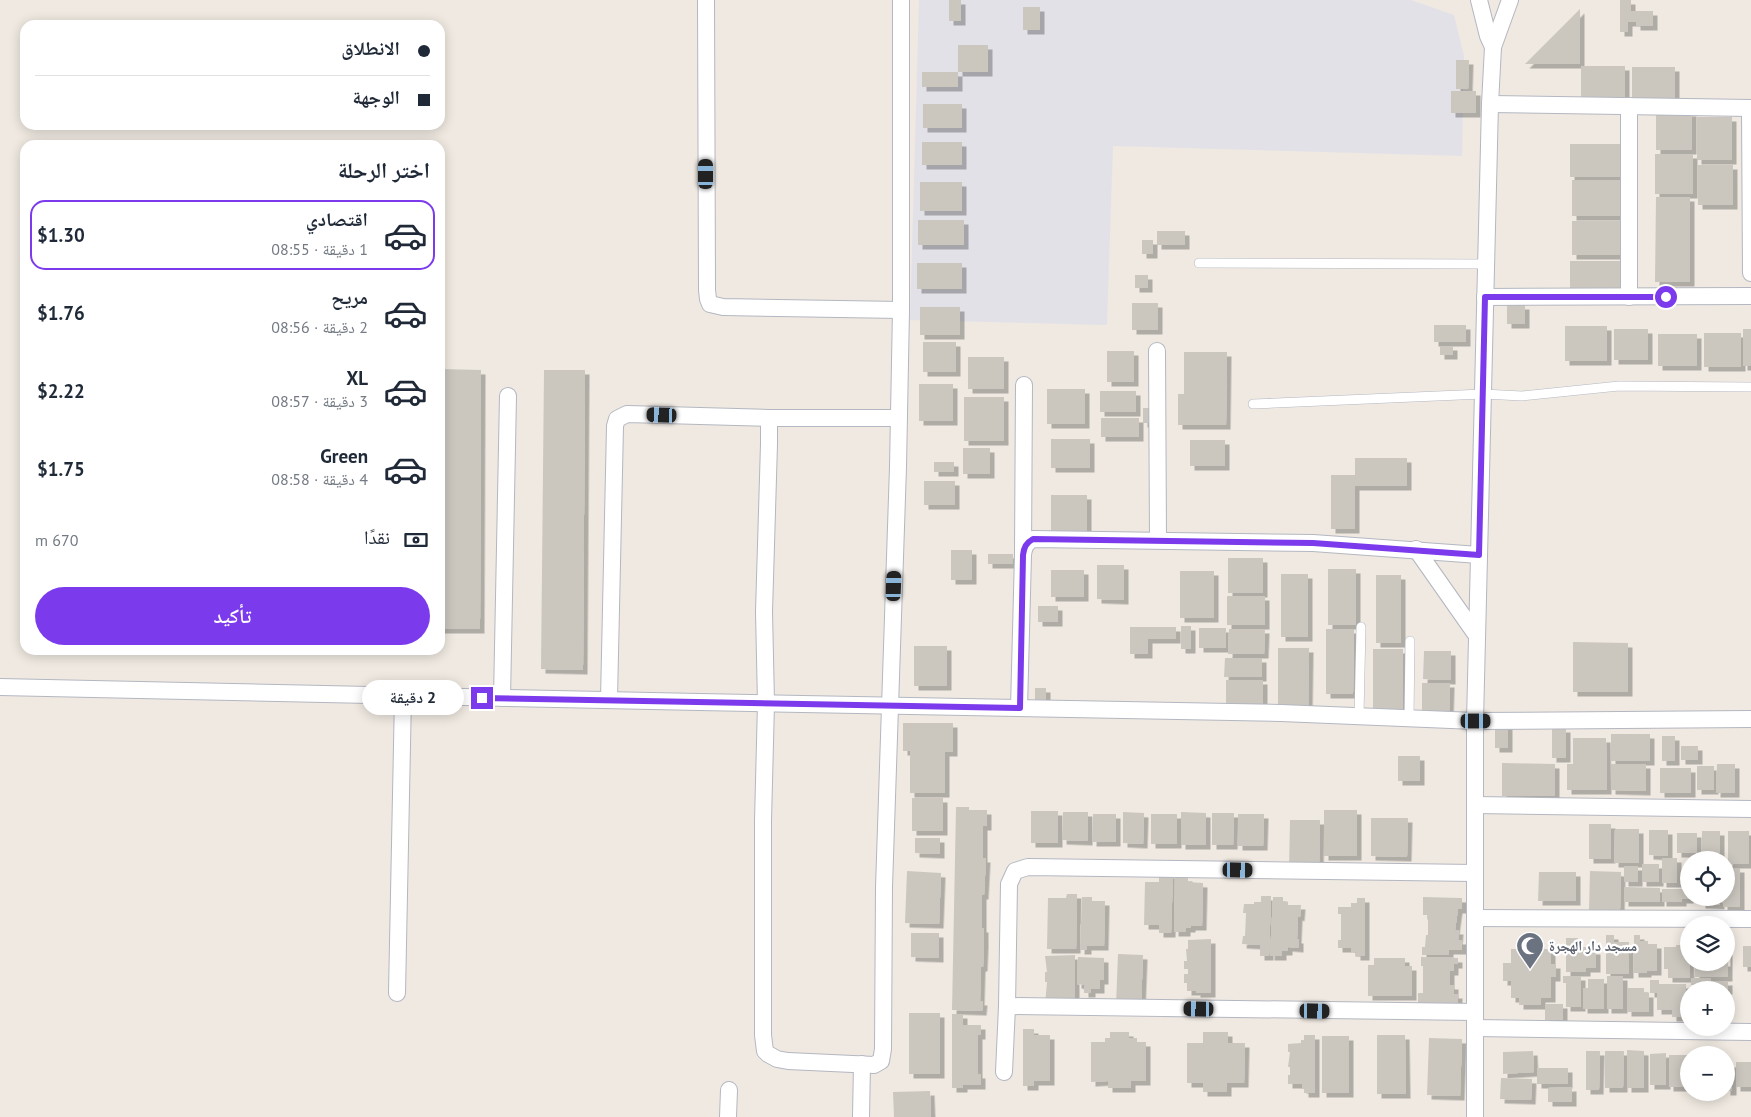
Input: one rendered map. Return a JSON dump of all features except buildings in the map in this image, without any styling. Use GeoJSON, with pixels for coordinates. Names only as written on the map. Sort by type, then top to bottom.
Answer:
{"type":"FeatureCollection","features":[{"type":"Feature","properties":{"kind":"street"},"geometry":{"type":"LineString","coordinates":[[706,0],[707,290],[710,304],[724,307],[901,310]]}},
{"type":"Feature","properties":{"kind":"street"},"geometry":{"type":"LineString","coordinates":[[769,418],[770,444],[764,612],[766,703],[762,1003],[765,1051],[777,1059],[788,1061],[878,1064],[883,1054],[884,887],[898,477],[901,310],[901,0]]}},
{"type":"Feature","properties":{"kind":"street"},"geometry":{"type":"LineString","coordinates":[[1479,0],[1493,48]]}},
{"type":"Feature","properties":{"kind":"street"},"geometry":{"type":"LineString","coordinates":[[1475,1117],[1476,721],[1490,104],[1493,48],[1510,0]]}},
{"type":"Feature","properties":{"kind":"street"},"geometry":{"type":"LineString","coordinates":[[1490,104],[1750,108],[1751,273]]}},
{"type":"Feature","properties":{"kind":"street"},"geometry":{"type":"LineString","coordinates":[[1629,106],[1629,297]]}},
{"type":"Feature","properties":{"kind":"street"},"geometry":{"type":"LineString","coordinates":[[1485,297],[1751,296]]}},
{"type":"Feature","properties":{"kind":"street"},"geometry":{"type":"LineString","coordinates":[[1158,351],[1158,540]]}},
{"type":"Feature","properties":{"kind":"street"},"geometry":{"type":"LineString","coordinates":[[1020,708],[1024,385]]}},
{"type":"Feature","properties":{"kind":"street"},"geometry":{"type":"LineString","coordinates":[[502,698],[508,396]]}},
{"type":"Feature","properties":{"kind":"street"},"geometry":{"type":"LineString","coordinates":[[610,700],[615,426],[617,419],[627,414],[769,418],[898,418]]}},
{"type":"Feature","properties":{"kind":"street"},"geometry":{"type":"LineString","coordinates":[[1023,555],[1024,548],[1033,539],[1313,543],[1479,555]]}},
{"type":"Feature","properties":{"kind":"street"},"geometry":{"type":"LineString","coordinates":[[1416,549],[1478,636]]}},
{"type":"Feature","properties":{"kind":"street"},"geometry":{"type":"LineString","coordinates":[[0,687],[1271,712],[1476,721],[1751,719]]}},
{"type":"Feature","properties":{"kind":"street"},"geometry":{"type":"LineString","coordinates":[[396,993],[403,696]]}},
{"type":"Feature","properties":{"kind":"street"},"geometry":{"type":"LineString","coordinates":[[1476,805],[1751,809]]}},
{"type":"Feature","properties":{"kind":"street"},"geometry":{"type":"LineString","coordinates":[[1004,1072],[1009,884],[1014,871],[1021,868],[1476,873]]}},
{"type":"Feature","properties":{"kind":"street"},"geometry":{"type":"LineString","coordinates":[[1475,918],[1751,919]]}},
{"type":"Feature","properties":{"kind":"street"},"geometry":{"type":"LineString","coordinates":[[1007,1006],[1475,1020],[1751,1032]]}},
{"type":"Feature","properties":{"kind":"street"},"geometry":{"type":"LineString","coordinates":[[861,1117],[862,1064]]}},
{"type":"Feature","properties":{"kind":"street"},"geometry":{"type":"LineString","coordinates":[[728,1117],[729,1090]]}},
{"type":"Feature","properties":{"kind":"lane"},"geometry":{"type":"LineString","coordinates":[[1199,264],[1486,264]]}},
{"type":"Feature","properties":{"kind":"lane"},"geometry":{"type":"LineString","coordinates":[[1253,404],[1483,394],[1522,396],[1644,385],[1751,387]]}},
{"type":"Feature","properties":{"kind":"lane"},"geometry":{"type":"LineString","coordinates":[[1359,716],[1361,627]]}},
{"type":"Feature","properties":{"kind":"lane"},"geometry":{"type":"LineString","coordinates":[[1409,718],[1410,641]]}},
{"type":"Feature","properties":{"kind":"shaded area"},"geometry":{"type":"Polygon","coordinates":[[[919,0],[1411,0],[1454,15],[1464,56],[1462,156],[1113,146],[1107,325],[910,320],[919,0]]]}},
{"type":"Feature","properties":{"kind":"place","name":"مسجد دار الهجرة"},"geometry":{"type":"Point","coordinates":[1530,970]}},
{"type":"Feature","properties":{"kind":"route"},"geometry":{"type":"LineString","coordinates":[[482,698],[1020,708],[1023,555],[1024,548],[1033,539],[1313,543],[1479,555],[1485,297],[1666,297]]}}]}
